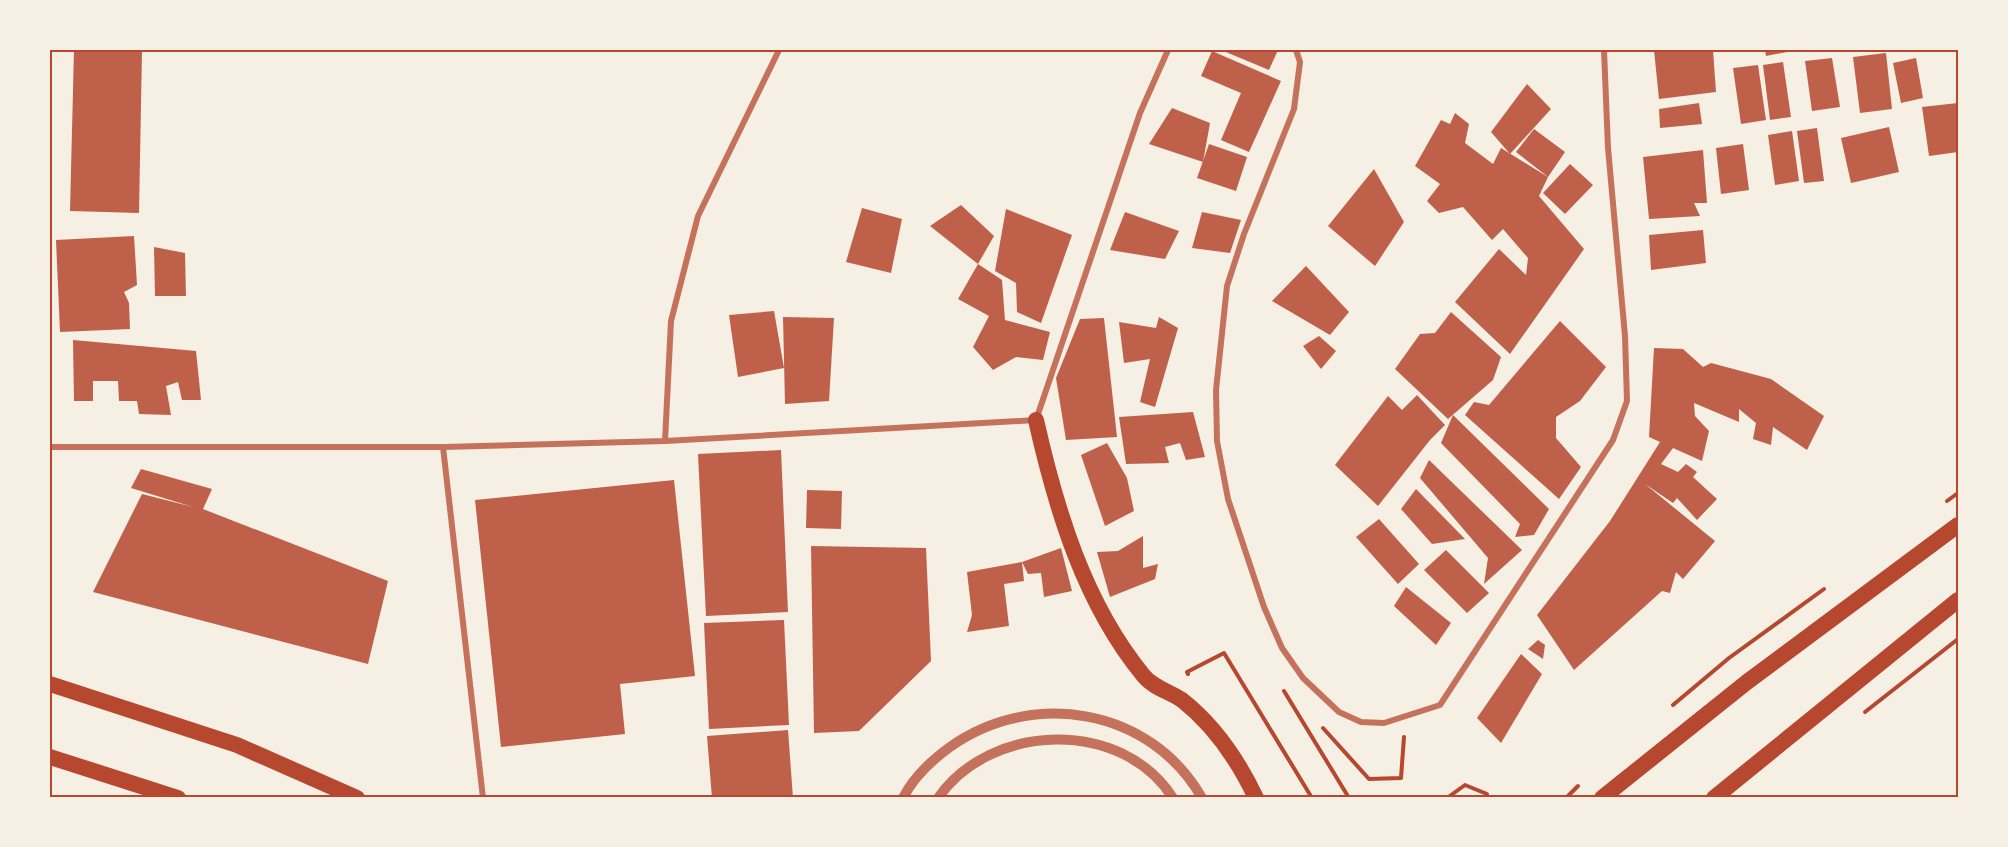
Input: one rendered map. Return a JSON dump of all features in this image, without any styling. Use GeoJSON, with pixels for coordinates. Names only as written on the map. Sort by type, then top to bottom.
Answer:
{"type":"FeatureCollection","features":[{"type":"Feature","properties":{"kind":"highway"},"geometry":{"type":"LineString","coordinates":[[1036,420],[1051,488],[1075,555],[1106,618],[1145,678],[1181,700],[1213,729],[1239,764],[1256,798]]}},
{"type":"Feature","properties":{"kind":"highway"},"geometry":{"type":"LineString","coordinates":[[1602,798],[1747,682],[1959,525]]}},
{"type":"Feature","properties":{"kind":"highway"},"geometry":{"type":"LineString","coordinates":[[1714,798],[1959,600]]}},
{"type":"Feature","properties":{"kind":"highway"},"geometry":{"type":"LineString","coordinates":[[50,684],[237,745],[357,798]]}},
{"type":"Feature","properties":{"kind":"highway"},"geometry":{"type":"LineString","coordinates":[[50,757],[178,798]]}},
{"type":"Feature","properties":{"kind":"highway"},"geometry":{"type":"LineString","coordinates":[[82,767],[143,798]]}},
{"type":"Feature","properties":{"kind":"street"},"geometry":{"type":"LineString","coordinates":[[665,441],[671,321],[698,216],[779,50]]}},
{"type":"Feature","properties":{"kind":"street"},"geometry":{"type":"LineString","coordinates":[[50,447],[443,447],[665,441],[1036,420],[1140,113],[1168,50]]}},
{"type":"Feature","properties":{"kind":"street"},"geometry":{"type":"LineString","coordinates":[[1296,50],[1300,62],[1294,110],[1227,286],[1216,390],[1217,441],[1228,499],[1264,607],[1282,648],[1303,678],[1339,712],[1361,722],[1384,723],[1440,705],[1612,440],[1627,401],[1625,336],[1608,148],[1604,50]]}},
{"type":"Feature","properties":{"kind":"street"},"geometry":{"type":"LineString","coordinates":[[443,447],[483,798]]}},
{"type":"Feature","properties":{"kind":"street"},"geometry":{"type":"LineString","coordinates":[[903,798],[908,788],[936,757],[970,733],[1008,718],[1049,712],[1090,716],[1130,730],[1165,752],[1193,783],[1202,798]]}},
{"type":"Feature","properties":{"kind":"street"},"geometry":{"type":"LineString","coordinates":[[938,798],[948,783],[987,754],[1034,739],[1082,740],[1128,756],[1166,786],[1173,798]]}},
{"type":"Feature","properties":{"kind":"path"},"geometry":{"type":"LineString","coordinates":[[1195,681],[1187,672],[1224,652],[1312,798]]}},
{"type":"Feature","properties":{"kind":"path"},"geometry":{"type":"LineString","coordinates":[[1447,798],[1465,785],[1487,794],[1484,798]]}},
{"type":"Feature","properties":{"kind":"building"},"geometry":{"type":"Polygon","coordinates":[[[74,50],[142,50],[139,213],[70,211],[74,50]]]}},
{"type":"Feature","properties":{"kind":"building"},"geometry":{"type":"Polygon","coordinates":[[[1221,50],[1278,50],[1269,70],[1221,50]]]}},
{"type":"Feature","properties":{"kind":"building"},"geometry":{"type":"Polygon","coordinates":[[[1654,50],[1713,50],[1716,92],[1659,99],[1654,50]]]}},
{"type":"Feature","properties":{"kind":"building"},"geometry":{"type":"Polygon","coordinates":[[[1765,50],[1792,50],[1792,51],[1766,56],[1765,50]]]}},
{"type":"Feature","properties":{"kind":"building"},"geometry":{"type":"Polygon","coordinates":[[[1212,51],[1281,81],[1249,152],[1221,140],[1241,93],[1201,76],[1212,51]]]}},
{"type":"Feature","properties":{"kind":"building"},"geometry":{"type":"Polygon","coordinates":[[[1886,53],[1892,109],[1860,113],[1853,57],[1886,53]]]}},
{"type":"Feature","properties":{"kind":"building"},"geometry":{"type":"Polygon","coordinates":[[[1832,58],[1840,107],[1812,111],[1805,61],[1832,58]]]}},
{"type":"Feature","properties":{"kind":"building"},"geometry":{"type":"Polygon","coordinates":[[[1916,58],[1923,98],[1901,103],[1893,63],[1916,58]]]}},
{"type":"Feature","properties":{"kind":"building"},"geometry":{"type":"Polygon","coordinates":[[[1783,62],[1791,117],[1770,120],[1763,65],[1783,62]]]}},
{"type":"Feature","properties":{"kind":"building"},"geometry":{"type":"Polygon","coordinates":[[[1758,65],[1766,120],[1741,124],[1733,68],[1758,65]]]}},
{"type":"Feature","properties":{"kind":"building"},"geometry":{"type":"Polygon","coordinates":[[[1527,84],[1551,109],[1510,154],[1491,132],[1527,84]]]}},
{"type":"Feature","properties":{"kind":"building"},"geometry":{"type":"Polygon","coordinates":[[[1699,103],[1702,124],[1660,128],[1659,109],[1699,103]]]}},
{"type":"Feature","properties":{"kind":"building"},"geometry":{"type":"Polygon","coordinates":[[[1958,103],[1958,152],[1929,156],[1922,107],[1958,103]]]}},
{"type":"Feature","properties":{"kind":"building"},"geometry":{"type":"Polygon","coordinates":[[[1172,108],[1210,123],[1203,162],[1149,144],[1172,108]]]}},
{"type":"Feature","properties":{"kind":"building"},"geometry":{"type":"Polygon","coordinates":[[[1455,113],[1469,124],[1465,143],[1493,164],[1501,148],[1548,177],[1539,196],[1584,249],[1510,354],[1455,302],[1499,249],[1526,275],[1528,258],[1503,229],[1492,240],[1463,207],[1439,213],[1427,201],[1440,184],[1415,166],[1441,120],[1450,124],[1455,113]]]}},
{"type":"Feature","properties":{"kind":"building"},"geometry":{"type":"Polygon","coordinates":[[[1889,127],[1899,172],[1851,183],[1841,138],[1889,127]]]}},
{"type":"Feature","properties":{"kind":"building"},"geometry":{"type":"Polygon","coordinates":[[[1817,128],[1824,181],[1804,183],[1797,131],[1817,128]]]}},
{"type":"Feature","properties":{"kind":"building"},"geometry":{"type":"Polygon","coordinates":[[[1534,129],[1565,152],[1548,177],[1516,152],[1534,129]]]}},
{"type":"Feature","properties":{"kind":"building"},"geometry":{"type":"Polygon","coordinates":[[[1792,131],[1799,181],[1775,185],[1768,135],[1792,131]]]}},
{"type":"Feature","properties":{"kind":"building"},"geometry":{"type":"Polygon","coordinates":[[[1209,144],[1247,157],[1236,191],[1197,178],[1209,144]]]}},
{"type":"Feature","properties":{"kind":"building"},"geometry":{"type":"Polygon","coordinates":[[[1743,144],[1749,190],[1721,194],[1716,148],[1743,144]]]}},
{"type":"Feature","properties":{"kind":"building"},"geometry":{"type":"Polygon","coordinates":[[[1703,150],[1707,203],[1694,203],[1700,216],[1649,219],[1643,157],[1703,150]]]}},
{"type":"Feature","properties":{"kind":"building"},"geometry":{"type":"Polygon","coordinates":[[[1570,164],[1593,185],[1565,214],[1543,193],[1570,164]]]}},
{"type":"Feature","properties":{"kind":"building"},"geometry":{"type":"Polygon","coordinates":[[[1374,169],[1404,222],[1375,266],[1328,226],[1374,169]]]}},
{"type":"Feature","properties":{"kind":"building"},"geometry":{"type":"Polygon","coordinates":[[[961,205],[994,236],[978,264],[930,226],[961,205]]]}},
{"type":"Feature","properties":{"kind":"building"},"geometry":{"type":"Polygon","coordinates":[[[862,208],[902,219],[891,273],[846,262],[862,208]]]}},
{"type":"Feature","properties":{"kind":"building"},"geometry":{"type":"Polygon","coordinates":[[[1006,209],[1072,235],[1041,323],[1017,312],[1016,283],[995,271],[1006,209]]]}},
{"type":"Feature","properties":{"kind":"building"},"geometry":{"type":"Polygon","coordinates":[[[1125,212],[1179,231],[1165,259],[1110,250],[1125,212]]]}},
{"type":"Feature","properties":{"kind":"building"},"geometry":{"type":"Polygon","coordinates":[[[1202,212],[1241,220],[1230,253],[1192,248],[1202,212]]]}},
{"type":"Feature","properties":{"kind":"building"},"geometry":{"type":"Polygon","coordinates":[[[1703,230],[1706,263],[1651,270],[1649,235],[1703,230]]]}},
{"type":"Feature","properties":{"kind":"building"},"geometry":{"type":"Polygon","coordinates":[[[134,236],[137,285],[124,292],[129,303],[130,329],[60,332],[56,240],[134,236]]]}},
{"type":"Feature","properties":{"kind":"building"},"geometry":{"type":"Polygon","coordinates":[[[154,247],[185,253],[186,296],[155,296],[154,247]]]}},
{"type":"Feature","properties":{"kind":"building"},"geometry":{"type":"Polygon","coordinates":[[[978,264],[1002,280],[1005,320],[1050,332],[1043,360],[1016,357],[993,370],[973,347],[989,316],[958,299],[978,264]]]}},
{"type":"Feature","properties":{"kind":"building"},"geometry":{"type":"Polygon","coordinates":[[[1306,266],[1349,312],[1330,335],[1272,301],[1306,266]]]}},
{"type":"Feature","properties":{"kind":"building"},"geometry":{"type":"Polygon","coordinates":[[[774,311],[784,368],[738,377],[729,315],[774,311]]]}},
{"type":"Feature","properties":{"kind":"building"},"geometry":{"type":"Polygon","coordinates":[[[1451,312],[1501,357],[1493,380],[1448,419],[1395,369],[1420,334],[1435,333],[1451,312]]]}},
{"type":"Feature","properties":{"kind":"building"},"geometry":{"type":"Polygon","coordinates":[[[783,317],[834,318],[829,401],[785,404],[783,317]]]}},
{"type":"Feature","properties":{"kind":"building"},"geometry":{"type":"Polygon","coordinates":[[[1159,317],[1178,328],[1155,407],[1140,402],[1150,359],[1124,363],[1119,322],[1156,328],[1159,317]]]}},
{"type":"Feature","properties":{"kind":"building"},"geometry":{"type":"Polygon","coordinates":[[[1104,318],[1117,437],[1066,440],[1056,378],[1080,319],[1104,318]]]}},
{"type":"Feature","properties":{"kind":"building"},"geometry":{"type":"Polygon","coordinates":[[[1560,321],[1606,367],[1580,401],[1556,417],[1556,438],[1581,467],[1559,499],[1465,415],[1474,402],[1489,405],[1560,321]]]}},
{"type":"Feature","properties":{"kind":"building"},"geometry":{"type":"Polygon","coordinates":[[[1319,336],[1336,351],[1321,369],[1303,346],[1319,336]]]}},
{"type":"Feature","properties":{"kind":"building"},"geometry":{"type":"Polygon","coordinates":[[[73,340],[196,351],[201,400],[182,400],[178,382],[166,386],[171,415],[139,414],[137,401],[119,401],[118,381],[93,381],[93,401],[74,401],[73,340]]]}},
{"type":"Feature","properties":{"kind":"building"},"geometry":{"type":"Polygon","coordinates":[[[1654,348],[1683,349],[1703,367],[1711,363],[1771,379],[1824,416],[1807,450],[1773,427],[1771,445],[1753,439],[1756,423],[1739,409],[1739,422],[1694,403],[1695,416],[1709,431],[1702,461],[1673,448],[1661,464],[1678,472],[1686,464],[1697,472],[1693,477],[1717,499],[1697,520],[1677,498],[1673,503],[1645,484],[1715,541],[1683,579],[1676,572],[1670,593],[1662,591],[1574,670],[1537,615],[1610,521],[1660,442],[1649,437],[1654,348]]]}},
{"type":"Feature","properties":{"kind":"building"},"geometry":{"type":"Polygon","coordinates":[[[1417,395],[1445,425],[1430,440],[1378,506],[1335,465],[1388,396],[1402,410],[1417,395]]]}},
{"type":"Feature","properties":{"kind":"building"},"geometry":{"type":"Polygon","coordinates":[[[1193,412],[1205,457],[1186,460],[1180,443],[1165,447],[1169,463],[1126,464],[1119,417],[1193,412]]]}},
{"type":"Feature","properties":{"kind":"building"},"geometry":{"type":"Polygon","coordinates":[[[1453,415],[1549,509],[1534,535],[1515,537],[1520,524],[1441,443],[1453,415]]]}},
{"type":"Feature","properties":{"kind":"building"},"geometry":{"type":"Polygon","coordinates":[[[1107,443],[1127,478],[1134,511],[1105,526],[1081,455],[1107,443]]]}},
{"type":"Feature","properties":{"kind":"building"},"geometry":{"type":"Polygon","coordinates":[[[781,450],[788,612],[706,616],[698,454],[781,450]]]}},
{"type":"Feature","properties":{"kind":"building"},"geometry":{"type":"Polygon","coordinates":[[[1429,460],[1522,550],[1484,584],[1488,558],[1420,478],[1429,460]]]}},
{"type":"Feature","properties":{"kind":"building"},"geometry":{"type":"Polygon","coordinates":[[[141,469],[212,489],[203,509],[388,581],[368,664],[93,592],[142,494],[193,507],[131,488],[141,469]]]}},
{"type":"Feature","properties":{"kind":"building"},"geometry":{"type":"Polygon","coordinates":[[[674,480],[695,676],[620,684],[625,734],[501,747],[475,500],[674,480]]]}},
{"type":"Feature","properties":{"kind":"building"},"geometry":{"type":"Polygon","coordinates":[[[1416,489],[1465,539],[1432,544],[1401,509],[1416,489]]]}},
{"type":"Feature","properties":{"kind":"building"},"geometry":{"type":"Polygon","coordinates":[[[807,490],[842,491],[841,529],[806,528],[807,490]]]}},
{"type":"Feature","properties":{"kind":"building"},"geometry":{"type":"Polygon","coordinates":[[[1379,519],[1419,564],[1398,584],[1356,537],[1379,519]]]}},
{"type":"Feature","properties":{"kind":"building"},"geometry":{"type":"Polygon","coordinates":[[[1143,536],[1143,568],[1158,564],[1155,579],[1110,597],[1097,552],[1118,551],[1143,536]]]}},
{"type":"Feature","properties":{"kind":"building"},"geometry":{"type":"Polygon","coordinates":[[[811,546],[926,548],[931,661],[859,731],[814,733],[811,546]]]}},
{"type":"Feature","properties":{"kind":"building"},"geometry":{"type":"Polygon","coordinates":[[[1061,548],[1072,591],[1044,597],[1041,573],[1028,574],[1022,562],[1061,548]]]}},
{"type":"Feature","properties":{"kind":"building"},"geometry":{"type":"Polygon","coordinates":[[[1446,550],[1489,593],[1467,613],[1424,570],[1446,550]]]}},
{"type":"Feature","properties":{"kind":"building"},"geometry":{"type":"Polygon","coordinates":[[[1022,562],[1024,581],[1004,584],[1009,626],[967,632],[972,615],[967,572],[1022,562]]]}},
{"type":"Feature","properties":{"kind":"building"},"geometry":{"type":"Polygon","coordinates":[[[1406,587],[1451,623],[1436,645],[1394,606],[1406,587]]]}},
{"type":"Feature","properties":{"kind":"building"},"geometry":{"type":"Polygon","coordinates":[[[784,620],[789,725],[709,729],[704,623],[784,620]]]}},
{"type":"Feature","properties":{"kind":"building"},"geometry":{"type":"Polygon","coordinates":[[[1538,640],[1545,645],[1543,659],[1528,649],[1538,640]]]}},
{"type":"Feature","properties":{"kind":"building"},"geometry":{"type":"Polygon","coordinates":[[[1521,654],[1542,674],[1501,743],[1477,718],[1521,654]]]}},
{"type":"Feature","properties":{"kind":"building"},"geometry":{"type":"Polygon","coordinates":[[[788,730],[793,798],[712,798],[707,736],[788,730]]]}}]}
